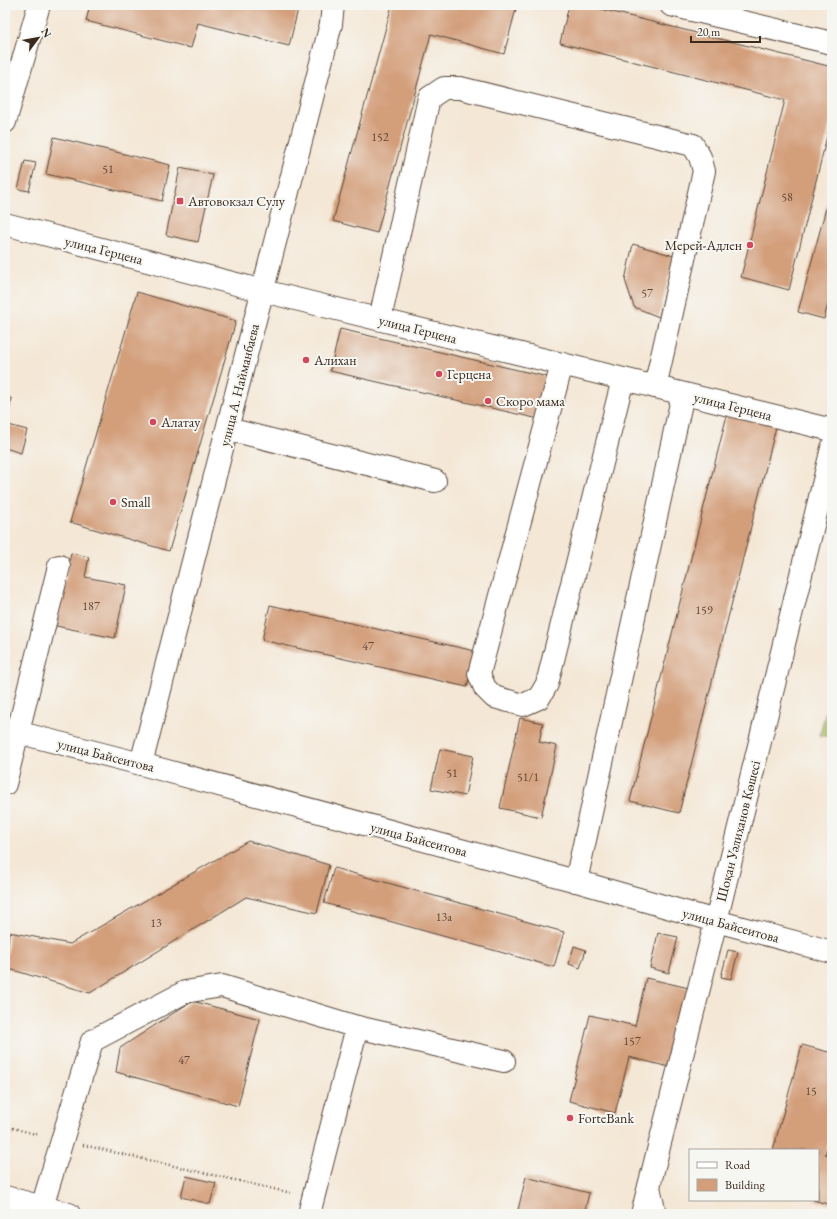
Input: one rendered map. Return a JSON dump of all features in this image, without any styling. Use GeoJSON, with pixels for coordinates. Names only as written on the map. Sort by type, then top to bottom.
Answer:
{"type":"FeatureCollection","features":[{"type":"Feature","properties":{"kind":"street"},"geometry":{"type":"LineString","coordinates":[[5,122],[39,5]]}},
{"type":"Feature","properties":{"kind":"street","name":"улица А. Найманбаева"},"geometry":{"type":"LineString","coordinates":[[142,764],[331,24],[333,5]]}},
{"type":"Feature","properties":{"kind":"street"},"geometry":{"type":"LineString","coordinates":[[671,5],[832,43]]}},
{"type":"Feature","properties":{"kind":"street"},"geometry":{"type":"LineString","coordinates":[[380,319],[429,98],[444,88],[460,88],[491,95],[693,145],[700,157],[704,171],[655,387]]}},
{"type":"Feature","properties":{"kind":"street","name":"улица Герцена"},"geometry":{"type":"LineString","coordinates":[[5,224],[263,290],[832,430]]}},
{"type":"Feature","properties":{"kind":"street"},"geometry":{"type":"LineString","coordinates":[[562,364],[479,674],[485,688],[494,697],[523,704],[539,698],[547,684],[623,379]]}},
{"type":"Feature","properties":{"kind":"street"},"geometry":{"type":"LineString","coordinates":[[576,881],[683,394]]}},
{"type":"Feature","properties":{"kind":"street"},"geometry":{"type":"LineString","coordinates":[[228,429],[435,481]]}},
{"type":"Feature","properties":{"kind":"street","name":"Шоқан Уәлиханов Көшесі"},"geometry":{"type":"LineString","coordinates":[[642,1214],[716,921],[832,448]]}},
{"type":"Feature","properties":{"kind":"street"},"geometry":{"type":"LineString","coordinates":[[5,784],[11,731],[59,566]]}},
{"type":"Feature","properties":{"kind":"street","name":"улица Байсеитова"},"geometry":{"type":"LineString","coordinates":[[11,731],[142,764],[576,881],[832,952]]}},
{"type":"Feature","properties":{"kind":"street"},"geometry":{"type":"LineString","coordinates":[[42,1207],[92,1041],[185,992],[222,986],[357,1027],[504,1062]]}},
{"type":"Feature","properties":{"kind":"street"},"geometry":{"type":"LineString","coordinates":[[311,1206],[357,1027]]}},
{"type":"Feature","properties":{"kind":"street"},"geometry":{"type":"LineString","coordinates":[[649,1187],[655,1214]]}},
{"type":"Feature","properties":{"kind":"street"},"geometry":{"type":"LineString","coordinates":[[5,1197],[69,1214]]}},
{"type":"Feature","properties":{"kind":"path"},"geometry":{"type":"LineString","coordinates":[[5,1126],[311,1206]]}},
{"type":"Feature","properties":{"kind":"green space"},"geometry":{"type":"Polygon","coordinates":[[[832,685],[832,738],[820,735],[832,685]]]}},
{"type":"Feature","properties":{"kind":"building"},"geometry":{"type":"Polygon","coordinates":[[[90,5],[299,5],[289,46],[198,23],[191,48],[86,21],[90,5]]]}},
{"type":"Feature","properties":{"kind":"building"},"geometry":{"type":"Polygon","coordinates":[[[392,5],[517,5],[504,54],[431,34],[377,233],[333,221],[392,5]]]}},
{"type":"Feature","properties":{"kind":"building"},"geometry":{"type":"Polygon","coordinates":[[[569,5],[585,5],[832,67],[832,116],[789,290],[741,277],[785,100],[560,43],[569,5]]]}},
{"type":"Feature","properties":{"kind":"building"},"geometry":{"type":"Polygon","coordinates":[[[54,137],[170,165],[162,201],[46,174],[54,137]]]}},
{"type":"Feature","properties":{"kind":"building"},"geometry":{"type":"Polygon","coordinates":[[[25,161],[36,163],[29,191],[18,189],[25,161]]]}},
{"type":"Feature","properties":{"kind":"building"},"geometry":{"type":"Polygon","coordinates":[[[180,168],[213,175],[198,242],[166,235],[180,168]]]}},
{"type":"Feature","properties":{"kind":"building"},"geometry":{"type":"Polygon","coordinates":[[[832,186],[832,289],[824,319],[798,312],[832,186]]]}},
{"type":"Feature","properties":{"kind":"building"},"geometry":{"type":"Polygon","coordinates":[[[633,244],[674,256],[659,317],[634,307],[625,280],[633,244]]]}},
{"type":"Feature","properties":{"kind":"building","name":"Алатау"},"geometry":{"type":"Polygon","coordinates":[[[137,292],[236,321],[169,551],[70,522],[137,292]]]}},
{"type":"Feature","properties":{"kind":"building","name":"Герцена"},"geometry":{"type":"Polygon","coordinates":[[[340,329],[548,377],[539,419],[330,371],[340,329]]]}},
{"type":"Feature","properties":{"kind":"building"},"geometry":{"type":"Polygon","coordinates":[[[5,397],[12,399],[5,422],[5,397]]]}},
{"type":"Feature","properties":{"kind":"building"},"geometry":{"type":"Polygon","coordinates":[[[729,407],[778,419],[679,813],[630,801],[729,407]]]}},
{"type":"Feature","properties":{"kind":"building"},"geometry":{"type":"Polygon","coordinates":[[[5,424],[27,430],[21,453],[5,448],[5,424]]]}},
{"type":"Feature","properties":{"kind":"building"},"geometry":{"type":"Polygon","coordinates":[[[71,553],[89,557],[85,577],[126,585],[115,638],[56,626],[71,553]]]}},
{"type":"Feature","properties":{"kind":"building"},"geometry":{"type":"Polygon","coordinates":[[[270,605],[475,651],[467,687],[262,640],[270,605]]]}},
{"type":"Feature","properties":{"kind":"building"},"geometry":{"type":"Polygon","coordinates":[[[520,718],[543,723],[539,742],[557,746],[541,817],[500,808],[520,718]]]}},
{"type":"Feature","properties":{"kind":"building"},"geometry":{"type":"Polygon","coordinates":[[[440,749],[473,756],[465,796],[431,789],[440,749]]]}},
{"type":"Feature","properties":{"kind":"building"},"geometry":{"type":"Polygon","coordinates":[[[248,841],[329,865],[317,913],[246,897],[90,993],[6,968],[9,932],[70,944],[248,841]]]}},
{"type":"Feature","properties":{"kind":"building"},"geometry":{"type":"Polygon","coordinates":[[[334,868],[564,932],[554,967],[324,903],[334,868]]]}},
{"type":"Feature","properties":{"kind":"building"},"geometry":{"type":"Polygon","coordinates":[[[658,933],[678,937],[669,973],[650,968],[658,933]]]}},
{"type":"Feature","properties":{"kind":"building"},"geometry":{"type":"Polygon","coordinates":[[[574,946],[586,950],[580,968],[569,964],[574,946]]]}},
{"type":"Feature","properties":{"kind":"building"},"geometry":{"type":"Polygon","coordinates":[[[728,950],[738,952],[731,979],[721,977],[728,950]]]}},
{"type":"Feature","properties":{"kind":"building"},"geometry":{"type":"Polygon","coordinates":[[[646,978],[693,989],[673,1068],[629,1057],[615,1113],[569,1101],[590,1015],[635,1026],[646,978]]]}},
{"type":"Feature","properties":{"kind":"building"},"geometry":{"type":"Polygon","coordinates":[[[192,1001],[260,1019],[238,1106],[116,1072],[120,1048],[192,1001]]]}},
{"type":"Feature","properties":{"kind":"building"},"geometry":{"type":"Polygon","coordinates":[[[802,1045],[832,1053],[832,1130],[825,1154],[832,1156],[832,1205],[817,1201],[819,1201],[819,1149],[773,1149],[802,1045]]]}},
{"type":"Feature","properties":{"kind":"building"},"geometry":{"type":"Polygon","coordinates":[[[186,1176],[216,1183],[210,1204],[181,1197],[186,1176]]]}},
{"type":"Feature","properties":{"kind":"building"},"geometry":{"type":"Polygon","coordinates":[[[526,1177],[589,1193],[584,1214],[517,1214],[526,1177]]]}},
{"type":"Feature","properties":{"kind":"place","name":"Автовокзал Сулу"},"geometry":{"type":"Point","coordinates":[180,201]}},
{"type":"Feature","properties":{"kind":"place","name":"Мерей-Адлен"},"geometry":{"type":"Point","coordinates":[750,245]}},
{"type":"Feature","properties":{"kind":"place","name":"Алихан"},"geometry":{"type":"Point","coordinates":[306,360]}},
{"type":"Feature","properties":{"kind":"place","name":"Герцена"},"geometry":{"type":"Point","coordinates":[439,374]}},
{"type":"Feature","properties":{"kind":"place","name":"Скоро мама"},"geometry":{"type":"Point","coordinates":[488,401]}},
{"type":"Feature","properties":{"kind":"place","name":"Алатау"},"geometry":{"type":"Point","coordinates":[153,422]}},
{"type":"Feature","properties":{"kind":"place","name":"Small"},"geometry":{"type":"Point","coordinates":[113,502]}},
{"type":"Feature","properties":{"kind":"place","name":"ForteBank"},"geometry":{"type":"Point","coordinates":[570,1118]}}]}
